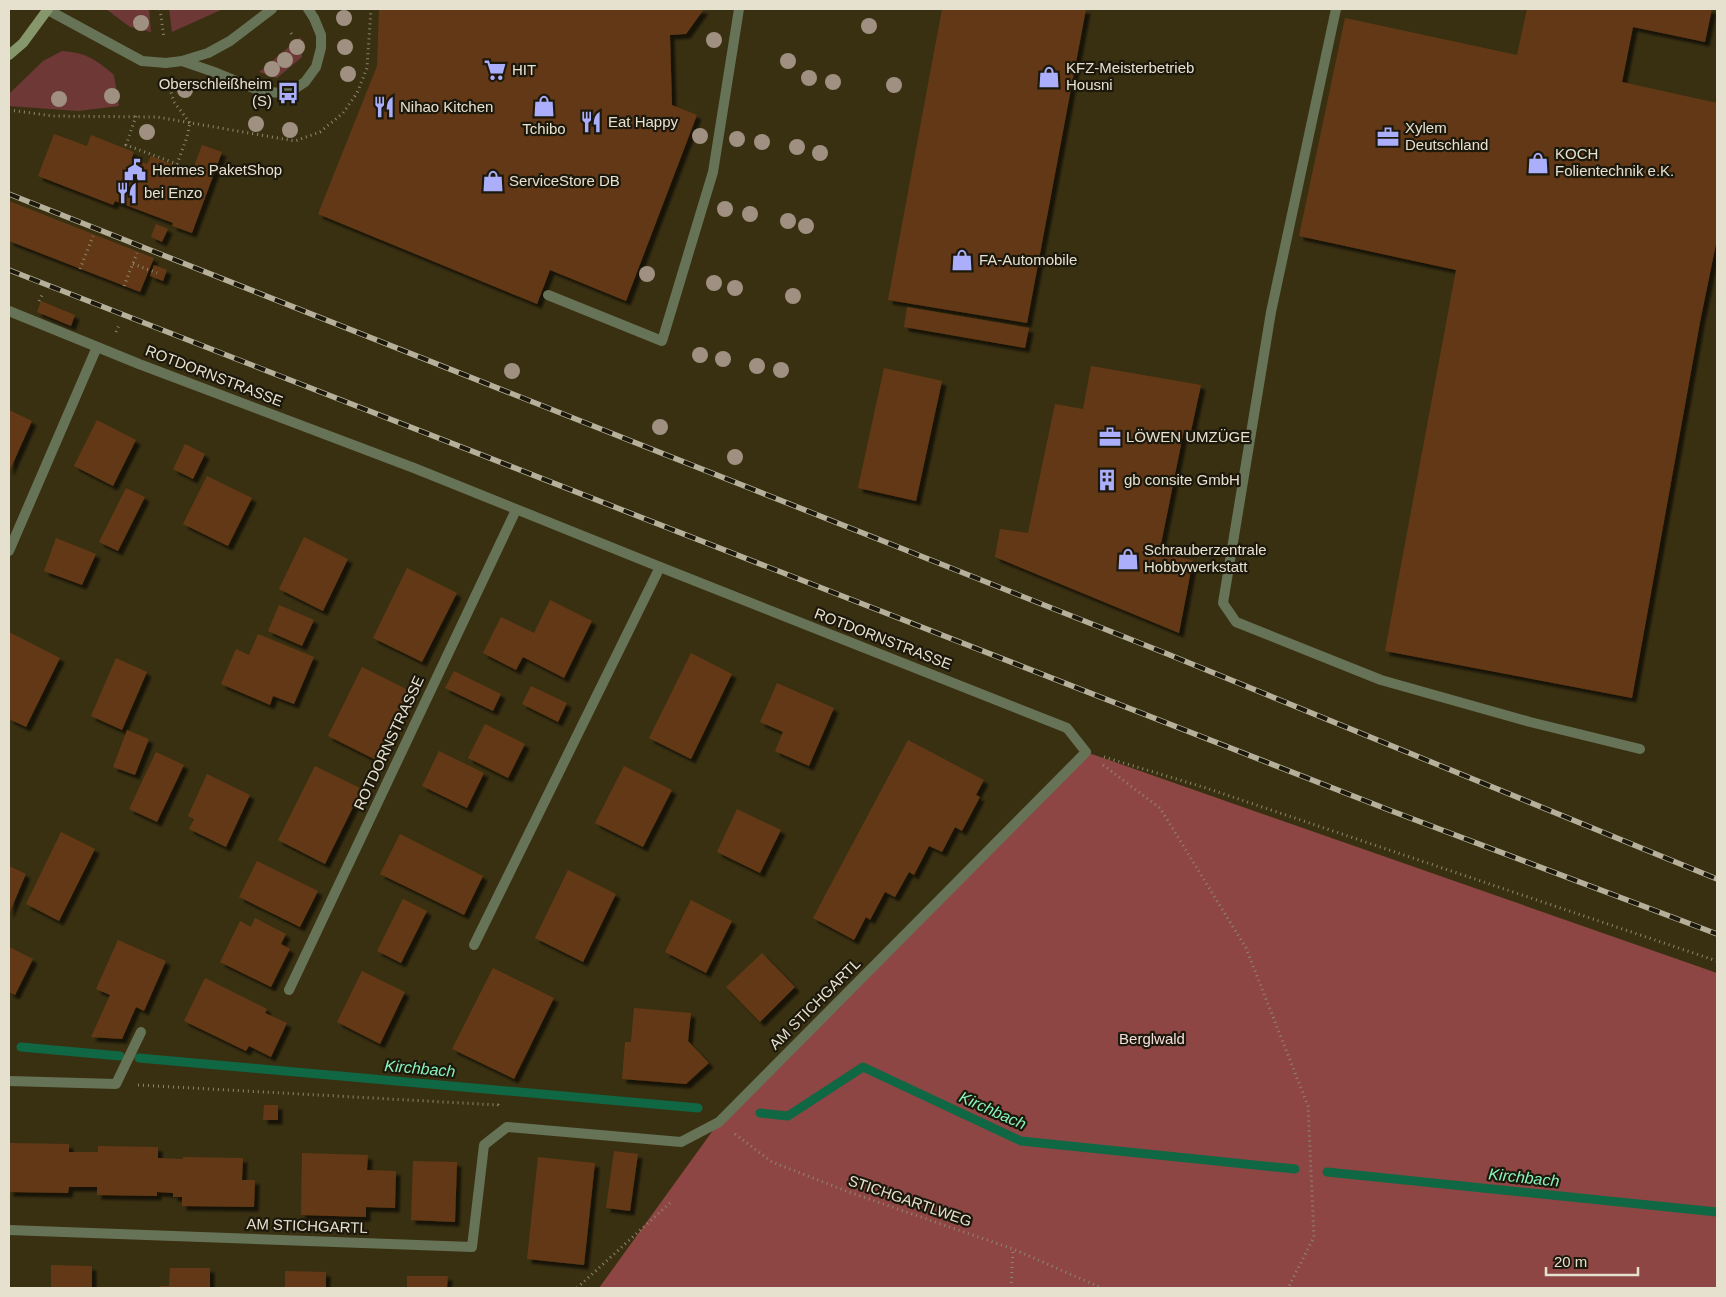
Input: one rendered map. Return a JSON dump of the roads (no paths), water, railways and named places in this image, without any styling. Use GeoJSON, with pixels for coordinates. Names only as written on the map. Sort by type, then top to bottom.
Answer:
{"type":"FeatureCollection","features":[{"type":"Feature","properties":{"kind":"main road"},"geometry":{"type":"LineString","coordinates":[[9,55],[23,43],[48,9]]}},
{"type":"Feature","properties":{"kind":"street"},"geometry":{"type":"LineString","coordinates":[[48,9],[142,61],[166,63],[182,61],[208,53],[230,41],[272,9]]}},
{"type":"Feature","properties":{"kind":"street"},"geometry":{"type":"LineString","coordinates":[[182,61],[263,92],[288,93],[305,82],[316,67],[321,48],[321,35],[308,9]]}},
{"type":"Feature","properties":{"kind":"street"},"geometry":{"type":"LineString","coordinates":[[548,295],[662,341],[713,172],[739,9]]}},
{"type":"Feature","properties":{"kind":"street"},"geometry":{"type":"LineString","coordinates":[[1336,9],[1271,312],[1223,603],[1236,622],[1381,680],[1530,722],[1640,749]]}},
{"type":"Feature","properties":{"kind":"street","name":"ROTDORNSTRASSE"},"geometry":{"type":"LineString","coordinates":[[9,311],[97,347],[414,468],[1067,728],[1086,752]]}},
{"type":"Feature","properties":{"kind":"street"},"geometry":{"type":"LineString","coordinates":[[9,551],[97,347]]}},
{"type":"Feature","properties":{"kind":"street","name":"ROTDORNSTRASSE"},"geometry":{"type":"LineString","coordinates":[[289,990],[516,510]]}},
{"type":"Feature","properties":{"kind":"street"},"geometry":{"type":"LineString","coordinates":[[474,945],[660,567]]}},
{"type":"Feature","properties":{"kind":"street","name":"AM STICHGARTL"},"geometry":{"type":"LineString","coordinates":[[9,1230],[472,1247],[484,1145],[507,1127],[681,1142],[719,1122],[1086,752]]}},
{"type":"Feature","properties":{"kind":"street"},"geometry":{"type":"LineString","coordinates":[[9,1081],[116,1084],[142,1032]]}},
{"type":"Feature","properties":{"kind":"waterway","name":"Kirchbach"},"geometry":{"type":"LineString","coordinates":[[21,1047],[120,1056]]}},
{"type":"Feature","properties":{"kind":"waterway","name":"Kirchbach"},"geometry":{"type":"LineString","coordinates":[[139,1058],[698,1108]]}},
{"type":"Feature","properties":{"kind":"waterway","name":"Kirchbach"},"geometry":{"type":"LineString","coordinates":[[760,1113],[788,1116],[863,1067],[1021,1141],[1295,1169]]}},
{"type":"Feature","properties":{"kind":"waterway","name":"Kirchbach"},"geometry":{"type":"LineString","coordinates":[[1327,1172],[1717,1212]]}},
{"type":"Feature","properties":{"kind":"railway"},"geometry":{"type":"LineString","coordinates":[[9,194],[1165,653],[1717,879]]}},
{"type":"Feature","properties":{"kind":"railway"},"geometry":{"type":"LineString","coordinates":[[9,270],[1389,810],[1717,934]]}},
{"type":"Feature","properties":{"kind":"place","name":"HIT"},"geometry":{"type":"Point","coordinates":[495,70]}},
{"type":"Feature","properties":{"kind":"place","name":"KFZ-Meisterbetrieb Housni"},"geometry":{"type":"Point","coordinates":[1049,77]}},
{"type":"Feature","properties":{"kind":"place","name":"Oberschleißheim (S)"},"geometry":{"type":"Point","coordinates":[288,93]}},
{"type":"Feature","properties":{"kind":"place","name":"Tchibo"},"geometry":{"type":"Point","coordinates":[544,106]}},
{"type":"Feature","properties":{"kind":"place","name":"Nihao Kitchen"},"geometry":{"type":"Point","coordinates":[384,107]}},
{"type":"Feature","properties":{"kind":"place","name":"Eat Happy"},"geometry":{"type":"Point","coordinates":[591,122]}},
{"type":"Feature","properties":{"kind":"place","name":"Xylem Deutschland"},"geometry":{"type":"Point","coordinates":[1388,137]}},
{"type":"Feature","properties":{"kind":"place","name":"KOCH Folientechnik e.K."},"geometry":{"type":"Point","coordinates":[1538,163]}},
{"type":"Feature","properties":{"kind":"place","name":"Hermes PaketShop"},"geometry":{"type":"Point","coordinates":[135,170]}},
{"type":"Feature","properties":{"kind":"place","name":"ServiceStore DB"},"geometry":{"type":"Point","coordinates":[493,181]}},
{"type":"Feature","properties":{"kind":"place","name":"bei Enzo"},"geometry":{"type":"Point","coordinates":[127,193]}},
{"type":"Feature","properties":{"kind":"place","name":"FA-Automobile"},"geometry":{"type":"Point","coordinates":[962,260]}},
{"type":"Feature","properties":{"kind":"place","name":"LÖWEN UMZÜGE"},"geometry":{"type":"Point","coordinates":[1110,437]}},
{"type":"Feature","properties":{"kind":"place","name":"gb consite GmbH"},"geometry":{"type":"Point","coordinates":[1107,480]}},
{"type":"Feature","properties":{"kind":"place","name":"Schrauberzentrale Hobbywerkstatt"},"geometry":{"type":"Point","coordinates":[1128,559]}},
{"type":"Feature","properties":{"kind":"park label","name":"Berglwald"},"geometry":{"type":"Point","coordinates":[1152,1039]}}]}
